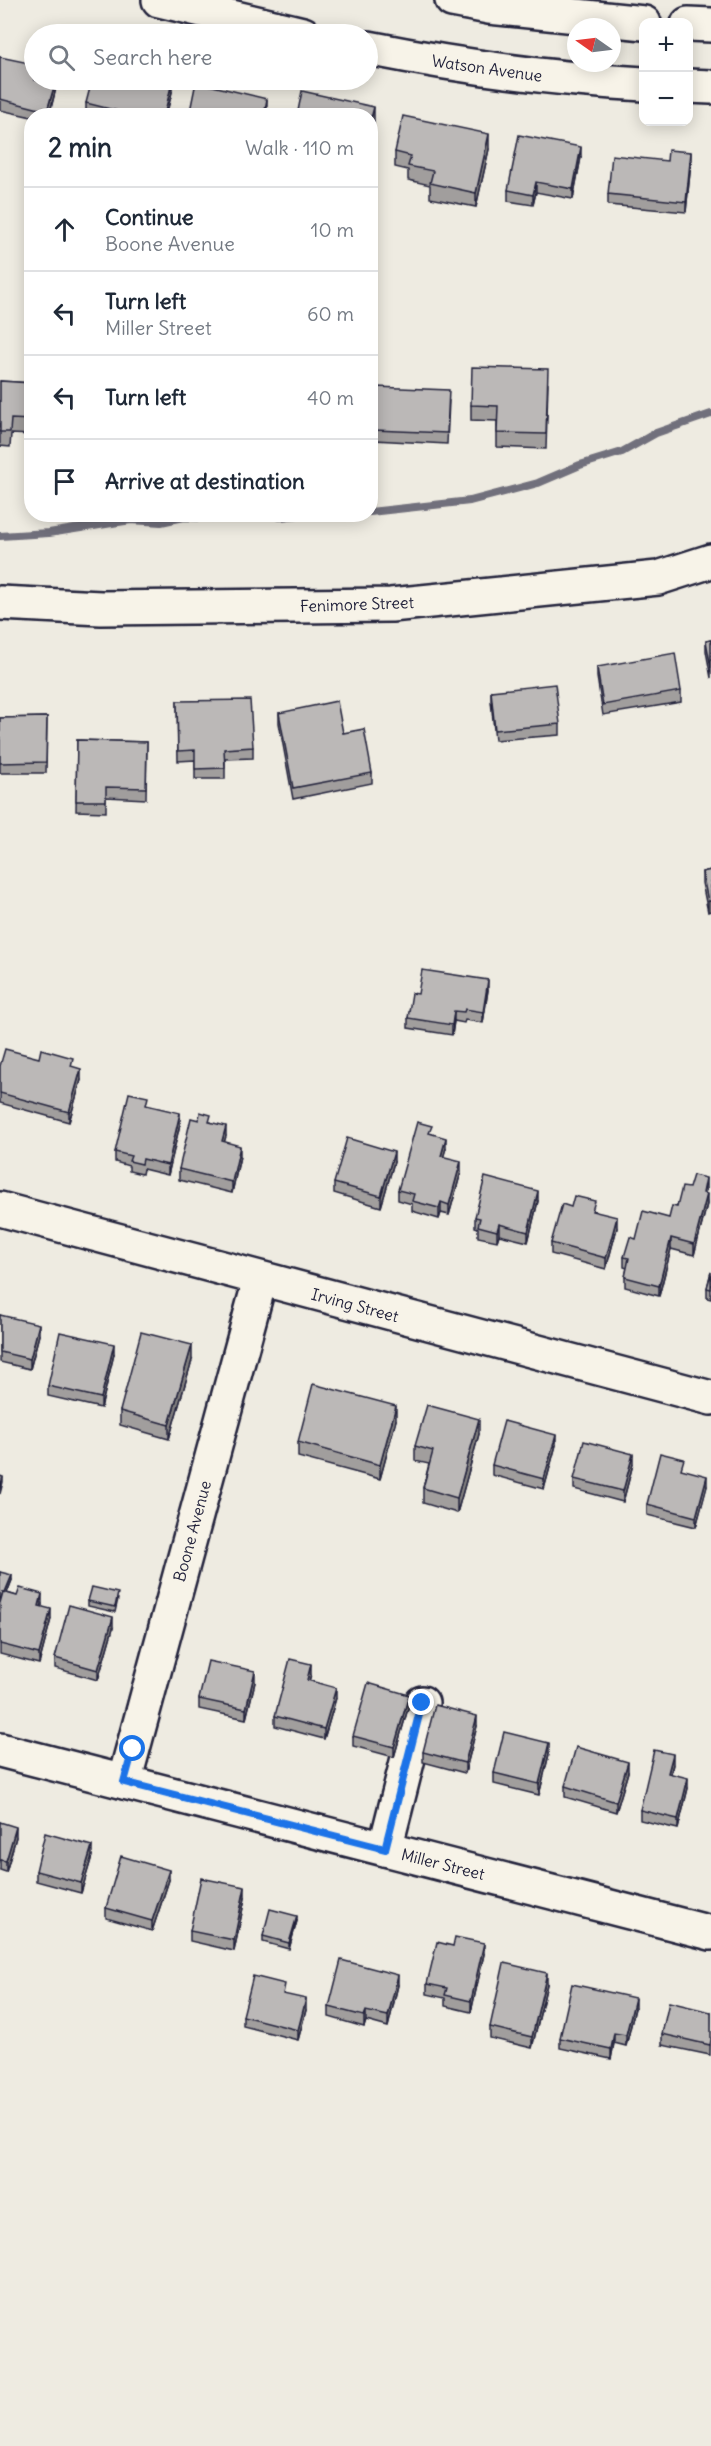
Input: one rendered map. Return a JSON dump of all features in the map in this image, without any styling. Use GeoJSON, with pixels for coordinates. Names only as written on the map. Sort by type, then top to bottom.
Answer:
{"type":"FeatureCollection","features":[{"type":"Feature","properties":{"kind":"street"},"geometry":{"type":"LineString","coordinates":[[159,0],[261,24]]}},
{"type":"Feature","properties":{"kind":"street"},"geometry":{"type":"LineString","coordinates":[[452,0],[489,7],[639,22]]}},
{"type":"Feature","properties":{"kind":"street"},"geometry":{"type":"LineString","coordinates":[[693,24],[711,25]]}},
{"type":"Feature","properties":{"kind":"street","name":"Watson Avenue"},"geometry":{"type":"LineString","coordinates":[[378,50],[442,62],[570,80],[639,84]]}},
{"type":"Feature","properties":{"kind":"street"},"geometry":{"type":"LineString","coordinates":[[693,86],[711,87]]}},
{"type":"Feature","properties":{"kind":"street","name":"Fenimore Street"},"geometry":{"type":"LineString","coordinates":[[0,603],[101,608],[391,605],[658,578],[711,561]]}},
{"type":"Feature","properties":{"kind":"street","name":"Irving Street"},"geometry":{"type":"LineString","coordinates":[[0,1209],[260,1280],[711,1398]]}},
{"type":"Feature","properties":{"kind":"street","name":"Boone Avenue"},"geometry":{"type":"LineString","coordinates":[[124,1782],[260,1280]]}},
{"type":"Feature","properties":{"kind":"street"},"geometry":{"type":"LineString","coordinates":[[385,1849],[422,1703]]}},
{"type":"Feature","properties":{"kind":"street","name":"Miller Street"},"geometry":{"type":"LineString","coordinates":[[0,1750],[711,1933]]}},
{"type":"Feature","properties":{"kind":"building"},"geometry":{"type":"Polygon","coordinates":[[[0,57],[24,62],[24,90],[53,90],[48,108],[35,108],[0,99],[0,57]]]}},
{"type":"Feature","properties":{"kind":"building"},"geometry":{"type":"Polygon","coordinates":[[[89,90],[170,90],[166,108],[106,108],[86,103],[89,90]]]}},
{"type":"Feature","properties":{"kind":"building"},"geometry":{"type":"Polygon","coordinates":[[[194,90],[229,90],[267,99],[265,108],[191,108],[194,90]]]}},
{"type":"Feature","properties":{"kind":"building"},"geometry":{"type":"Polygon","coordinates":[[[302,91],[374,107],[374,108],[299,108],[302,91]]]}},
{"type":"Feature","properties":{"kind":"building"},"geometry":{"type":"Polygon","coordinates":[[[403,116],[489,134],[476,193],[430,183],[433,171],[408,166],[411,156],[395,152],[403,116]]]}},
{"type":"Feature","properties":{"kind":"building"},"geometry":{"type":"Polygon","coordinates":[[[519,135],[581,147],[573,189],[536,182],[533,195],[508,190],[519,135]]]}},
{"type":"Feature","properties":{"kind":"building"},"geometry":{"type":"Polygon","coordinates":[[[668,150],[691,152],[686,202],[608,194],[612,155],[667,161],[668,150]]]}},
{"type":"Feature","properties":{"kind":"building"},"geometry":{"type":"Polygon","coordinates":[[[472,367],[548,369],[546,434],[497,433],[498,406],[471,405],[472,367]]]}},
{"type":"Feature","properties":{"kind":"building"},"geometry":{"type":"Polygon","coordinates":[[[0,381],[24,382],[24,420],[11,419],[10,432],[0,432],[0,381]]]}},
{"type":"Feature","properties":{"kind":"building"},"geometry":{"type":"Polygon","coordinates":[[[378,387],[449,390],[447,433],[378,430],[378,387]]]}},
{"type":"Feature","properties":{"kind":"building"},"geometry":{"type":"Polygon","coordinates":[[[711,640],[711,668],[706,641],[711,640]]]}},
{"type":"Feature","properties":{"kind":"building"},"geometry":{"type":"Polygon","coordinates":[[[675,653],[681,691],[603,705],[597,667],[675,653]]]}},
{"type":"Feature","properties":{"kind":"building"},"geometry":{"type":"Polygon","coordinates":[[[555,684],[560,724],[495,730],[491,691],[555,684]]]}},
{"type":"Feature","properties":{"kind":"building"},"geometry":{"type":"Polygon","coordinates":[[[250,700],[253,747],[224,749],[225,768],[195,769],[195,750],[178,751],[177,701],[250,700]]]}},
{"type":"Feature","properties":{"kind":"building"},"geometry":{"type":"Polygon","coordinates":[[[337,701],[343,733],[364,729],[372,773],[293,788],[279,713],[337,701]]]}},
{"type":"Feature","properties":{"kind":"building"},"geometry":{"type":"Polygon","coordinates":[[[47,717],[46,762],[0,763],[0,718],[47,717]]]}},
{"type":"Feature","properties":{"kind":"building"},"geometry":{"type":"Polygon","coordinates":[[[77,740],[147,742],[146,788],[106,787],[106,801],[76,801],[77,740]]]}},
{"type":"Feature","properties":{"kind":"building"},"geometry":{"type":"Polygon","coordinates":[[[711,870],[711,901],[708,901],[702,872],[711,870]]]}},
{"type":"Feature","properties":{"kind":"building"},"geometry":{"type":"Polygon","coordinates":[[[422,970],[488,980],[483,1012],[465,1009],[464,1012],[454,1011],[452,1025],[408,1018],[412,993],[418,994],[422,970]]]}},
{"type":"Feature","properties":{"kind":"building"},"geometry":{"type":"Polygon","coordinates":[[[5,1049],[39,1058],[41,1049],[73,1058],[71,1066],[81,1069],[69,1112],[0,1093],[0,1066],[5,1049]]]}},
{"type":"Feature","properties":{"kind":"building"},"geometry":{"type":"Polygon","coordinates":[[[129,1093],[148,1097],[146,1105],[180,1113],[168,1165],[143,1159],[142,1164],[129,1161],[131,1156],[115,1152],[129,1093]]]}},
{"type":"Feature","properties":{"kind":"building"},"geometry":{"type":"Polygon","coordinates":[[[200,1112],[211,1115],[209,1122],[226,1126],[222,1141],[240,1146],[232,1182],[179,1169],[191,1118],[199,1120],[200,1112]]]}},
{"type":"Feature","properties":{"kind":"building"},"geometry":{"type":"Polygon","coordinates":[[[417,1122],[432,1126],[429,1133],[446,1138],[441,1156],[461,1161],[449,1205],[441,1202],[439,1208],[412,1201],[414,1194],[398,1190],[417,1122]]]}},
{"type":"Feature","properties":{"kind":"building"},"geometry":{"type":"Polygon","coordinates":[[[347,1138],[394,1152],[381,1196],[334,1183],[347,1138]]]}},
{"type":"Feature","properties":{"kind":"building"},"geometry":{"type":"Polygon","coordinates":[[[693,1175],[706,1178],[703,1193],[707,1194],[694,1244],[671,1238],[659,1286],[625,1277],[629,1258],[624,1257],[630,1237],[636,1239],[643,1211],[669,1218],[672,1206],[677,1207],[682,1187],[689,1188],[693,1175]]]}},
{"type":"Feature","properties":{"kind":"building"},"geometry":{"type":"Polygon","coordinates":[[[485,1177],[538,1191],[528,1232],[499,1224],[497,1231],[478,1226],[480,1218],[475,1217],[485,1177]]]}},
{"type":"Feature","properties":{"kind":"building"},"geometry":{"type":"Polygon","coordinates":[[[574,1196],[595,1201],[592,1211],[617,1217],[606,1258],[551,1243],[562,1204],[571,1207],[574,1196]]]}},
{"type":"Feature","properties":{"kind":"building"},"geometry":{"type":"Polygon","coordinates":[[[711,1272],[711,1289],[707,1288],[711,1272]]]}},
{"type":"Feature","properties":{"kind":"building"},"geometry":{"type":"Polygon","coordinates":[[[0,1315],[39,1324],[30,1359],[0,1352],[0,1315]]]}},
{"type":"Feature","properties":{"kind":"building"},"geometry":{"type":"Polygon","coordinates":[[[60,1332],[114,1344],[101,1398],[48,1386],[60,1332]]]}},
{"type":"Feature","properties":{"kind":"building"},"geometry":{"type":"Polygon","coordinates":[[[141,1332],[192,1345],[169,1425],[120,1411],[141,1332]]]}},
{"type":"Feature","properties":{"kind":"building"},"geometry":{"type":"Polygon","coordinates":[[[313,1384],[396,1406],[380,1465],[298,1442],[313,1384]]]}},
{"type":"Feature","properties":{"kind":"building"},"geometry":{"type":"Polygon","coordinates":[[[427,1405],[479,1419],[457,1498],[423,1488],[433,1451],[415,1446],[427,1405]]]}},
{"type":"Feature","properties":{"kind":"building"},"geometry":{"type":"Polygon","coordinates":[[[504,1421],[556,1435],[544,1479],[492,1465],[504,1421]]]}},
{"type":"Feature","properties":{"kind":"building"},"geometry":{"type":"Polygon","coordinates":[[[584,1441],[633,1454],[623,1491],[574,1479],[584,1441]]]}},
{"type":"Feature","properties":{"kind":"building"},"geometry":{"type":"Polygon","coordinates":[[[660,1453],[684,1459],[681,1469],[707,1476],[696,1517],[647,1504],[660,1453]]]}},
{"type":"Feature","properties":{"kind":"building"},"geometry":{"type":"Polygon","coordinates":[[[0,1572],[12,1575],[1,1599],[0,1599],[0,1572]]]}},
{"type":"Feature","properties":{"kind":"building"},"geometry":{"type":"Polygon","coordinates":[[[92,1587],[118,1593],[115,1607],[88,1601],[92,1587]]]}},
{"type":"Feature","properties":{"kind":"building"},"geometry":{"type":"Polygon","coordinates":[[[20,1588],[42,1594],[39,1606],[51,1609],[39,1654],[0,1644],[0,1603],[3,1592],[17,1596],[20,1588]]]}},
{"type":"Feature","properties":{"kind":"building"},"geometry":{"type":"Polygon","coordinates":[[[69,1605],[113,1617],[98,1670],[55,1658],[69,1605]]]}},
{"type":"Feature","properties":{"kind":"building"},"geometry":{"type":"Polygon","coordinates":[[[290,1659],[311,1664],[307,1680],[336,1688],[324,1729],[275,1716],[290,1659]]]}},
{"type":"Feature","properties":{"kind":"building"},"geometry":{"type":"Polygon","coordinates":[[[208,1661],[255,1671],[246,1709],[199,1699],[208,1661]]]}},
{"type":"Feature","properties":{"kind":"building"},"geometry":{"type":"Polygon","coordinates":[[[368,1683],[409,1695],[394,1747],[353,1736],[368,1683]]]}},
{"type":"Feature","properties":{"kind":"building"},"geometry":{"type":"Polygon","coordinates":[[[435,1705],[477,1716],[465,1763],[423,1752],[435,1705]]]}},
{"type":"Feature","properties":{"kind":"building"},"geometry":{"type":"Polygon","coordinates":[[[504,1732],[549,1743],[539,1784],[494,1773],[504,1732]]]}},
{"type":"Feature","properties":{"kind":"building"},"geometry":{"type":"Polygon","coordinates":[[[576,1747],[628,1762],[616,1802],[565,1786],[576,1747]]]}},
{"type":"Feature","properties":{"kind":"building"},"geometry":{"type":"Polygon","coordinates":[[[654,1750],[673,1754],[668,1773],[688,1778],[678,1819],[640,1810],[654,1750]]]}},
{"type":"Feature","properties":{"kind":"building"},"geometry":{"type":"Polygon","coordinates":[[[0,1822],[16,1827],[6,1861],[0,1860],[0,1822]]]}},
{"type":"Feature","properties":{"kind":"building"},"geometry":{"type":"Polygon","coordinates":[[[45,1833],[92,1846],[81,1883],[36,1871],[45,1833]]]}},
{"type":"Feature","properties":{"kind":"building"},"geometry":{"type":"Polygon","coordinates":[[[121,1856],[169,1870],[152,1921],[106,1908],[121,1856]]]}},
{"type":"Feature","properties":{"kind":"building"},"geometry":{"type":"Polygon","coordinates":[[[201,1878],[245,1887],[234,1940],[190,1931],[201,1878]]]}},
{"type":"Feature","properties":{"kind":"building"},"geometry":{"type":"Polygon","coordinates":[[[270,1909],[297,1916],[289,1943],[263,1936],[270,1909]]]}},
{"type":"Feature","properties":{"kind":"building"},"geometry":{"type":"Polygon","coordinates":[[[455,1937],[484,1943],[471,2001],[445,1995],[447,1988],[427,1984],[437,1942],[453,1946],[455,1937]]]}},
{"type":"Feature","properties":{"kind":"building"},"geometry":{"type":"Polygon","coordinates":[[[341,1960],[398,1975],[388,2016],[366,2011],[364,2016],[329,2007],[341,1960]]]}},
{"type":"Feature","properties":{"kind":"building"},"geometry":{"type":"Polygon","coordinates":[[[504,1963],[547,1973],[532,2037],[490,2027],[504,1963]]]}},
{"type":"Feature","properties":{"kind":"building"},"geometry":{"type":"Polygon","coordinates":[[[253,1976],[285,1984],[283,1994],[306,1999],[298,2030],[243,2016],[253,1976]]]}},
{"type":"Feature","properties":{"kind":"building"},"geometry":{"type":"Polygon","coordinates":[[[572,1984],[635,1998],[626,2035],[614,2033],[611,2049],[560,2038],[572,1984]]]}},
{"type":"Feature","properties":{"kind":"building"},"geometry":{"type":"Polygon","coordinates":[[[669,2002],[711,2012],[710,2045],[662,2034],[669,2002]]]}},
{"type":"Feature","properties":{"kind":"waterway"},"geometry":{"type":"LineString","coordinates":[[378,511],[470,501],[538,483],[580,465],[622,452],[656,433],[711,414]]}},
{"type":"Feature","properties":{"kind":"waterway"},"geometry":{"type":"LineString","coordinates":[[0,536],[49,533],[118,522]]}},
{"type":"Feature","properties":{"kind":"route"},"geometry":{"type":"LineString","coordinates":[[133,1749],[124,1782],[385,1849],[422,1703]]}}]}
